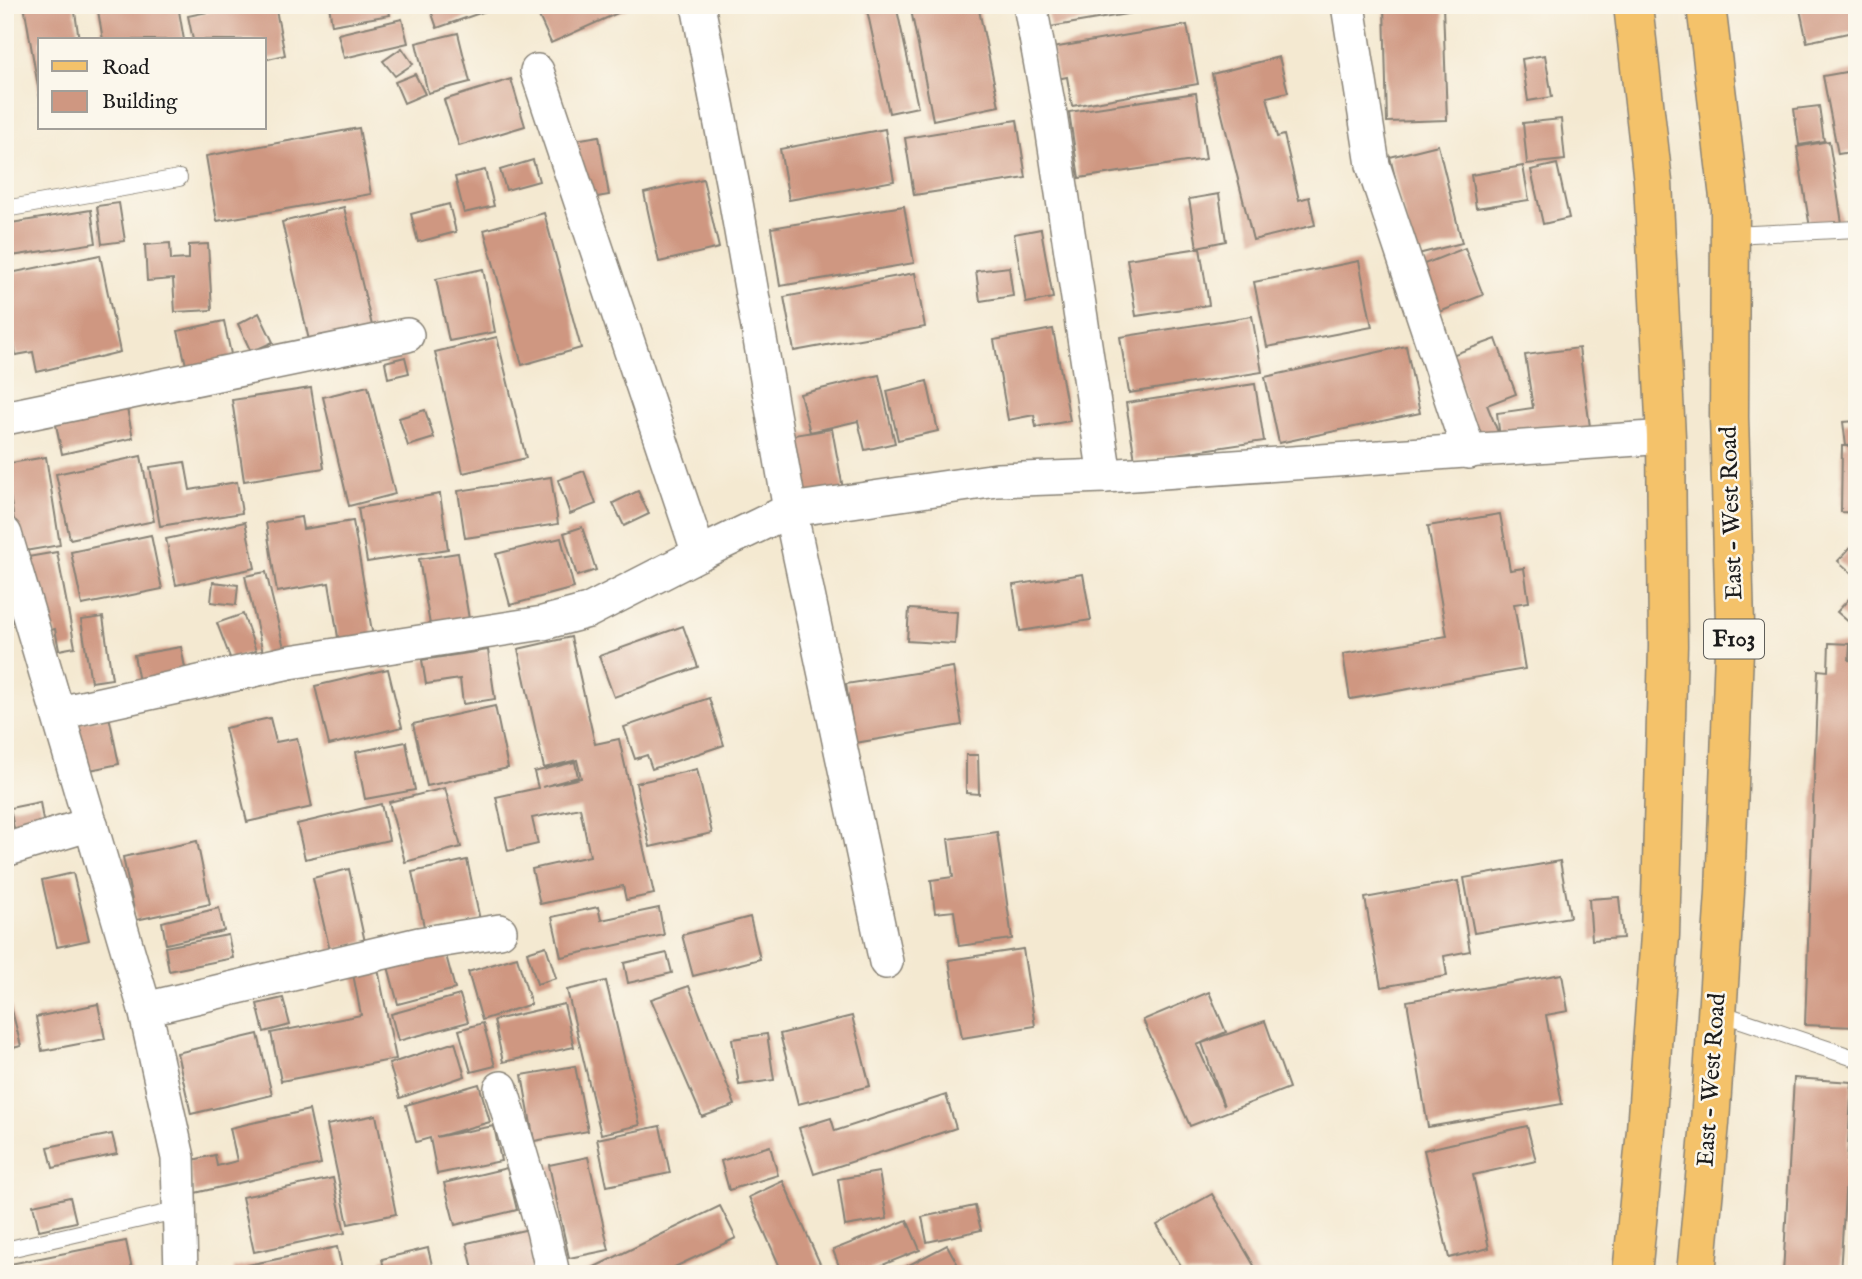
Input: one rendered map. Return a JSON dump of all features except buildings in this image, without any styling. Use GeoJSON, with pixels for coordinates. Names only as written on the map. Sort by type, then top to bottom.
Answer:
{"type":"FeatureCollection","features":[{"type":"Feature","properties":{"kind":"main road","name":"F103"},"geometry":{"type":"LineString","coordinates":[[1632,1274],[1660,935],[1668,646],[1666,437],[1653,181],[1633,5]]}},
{"type":"Feature","properties":{"kind":"main road","name":"East - West Road"},"geometry":{"type":"LineString","coordinates":[[1696,1274],[1710,1123],[1725,892],[1735,624],[1729,417],[1732,235],[1706,5]]}},
{"type":"Feature","properties":{"kind":"street"},"geometry":{"type":"LineString","coordinates":[[698,5],[790,510],[886,962]]}},
{"type":"Feature","properties":{"kind":"street"},"geometry":{"type":"LineString","coordinates":[[1030,5],[1050,114],[1105,476]]}},
{"type":"Feature","properties":{"kind":"street"},"geometry":{"type":"LineString","coordinates":[[1348,5],[1373,165],[1469,452]]}},
{"type":"Feature","properties":{"kind":"street"},"geometry":{"type":"LineString","coordinates":[[537,71],[699,554]]}},
{"type":"Feature","properties":{"kind":"street"},"geometry":{"type":"LineString","coordinates":[[5,418],[407,335]]}},
{"type":"Feature","properties":{"kind":"street"},"geometry":{"type":"LineString","coordinates":[[59,713],[290,662],[554,621],[588,611],[790,510],[997,480],[1105,476],[1666,437]]}},
{"type":"Feature","properties":{"kind":"street"},"geometry":{"type":"LineString","coordinates":[[5,534],[145,1009],[178,1158],[181,1274]]}},
{"type":"Feature","properties":{"kind":"street"},"geometry":{"type":"LineString","coordinates":[[5,850],[91,824]]}},
{"type":"Feature","properties":{"kind":"street"},"geometry":{"type":"LineString","coordinates":[[145,1009],[419,944],[500,931]]}},
{"type":"Feature","properties":{"kind":"street"},"geometry":{"type":"LineString","coordinates":[[501,1088],[543,1230],[553,1274]]}},
{"type":"Feature","properties":{"kind":"lane"},"geometry":{"type":"LineString","coordinates":[[5,209],[179,178]]}},
{"type":"Feature","properties":{"kind":"lane"},"geometry":{"type":"LineString","coordinates":[[1732,235],[1857,229]]}},
{"type":"Feature","properties":{"kind":"lane"},"geometry":{"type":"LineString","coordinates":[[1717,1012],[1857,1059]]}},
{"type":"Feature","properties":{"kind":"lane"},"geometry":{"type":"LineString","coordinates":[[5,1250],[180,1210]]}}]}
